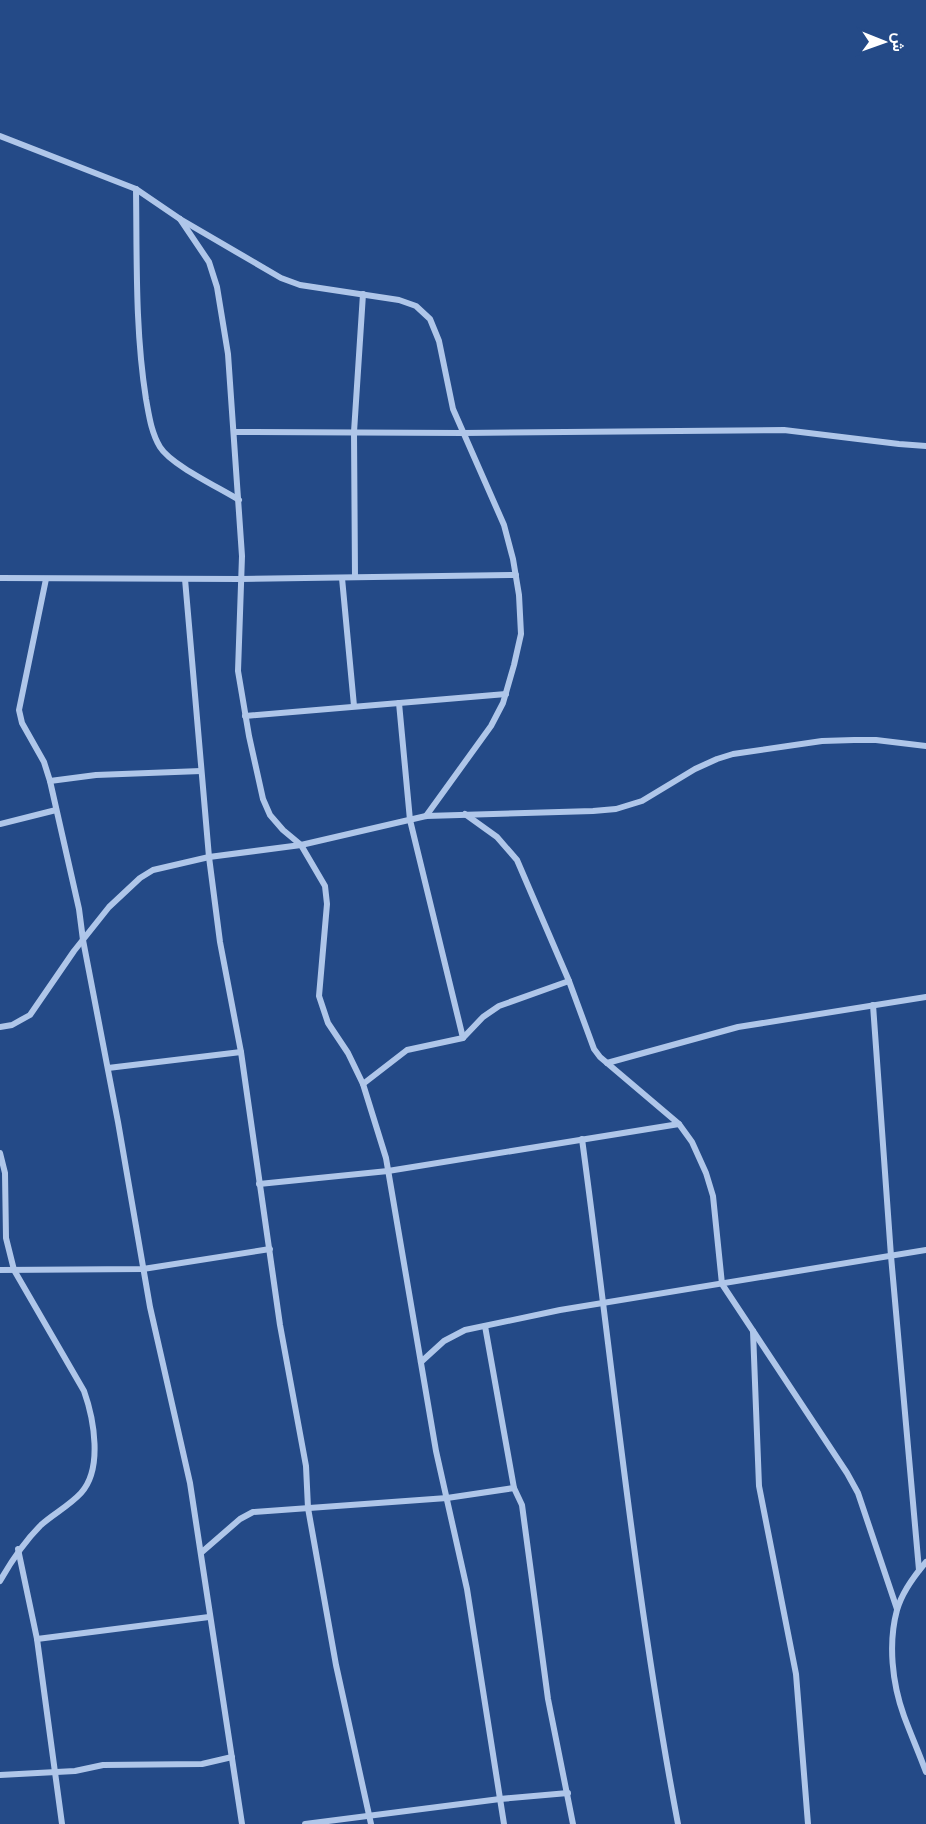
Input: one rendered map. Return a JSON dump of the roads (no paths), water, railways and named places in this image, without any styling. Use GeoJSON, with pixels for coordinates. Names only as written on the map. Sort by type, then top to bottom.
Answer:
{"type":"FeatureCollection","features":[{"type":"Feature","properties":{"kind":"street"},"geometry":{"type":"LineString","coordinates":[[0,136],[136,189],[180,219],[281,278],[300,285],[399,300],[416,306],[430,319],[439,341],[453,409],[504,525],[516,574],[521,634],[506,694],[491,726],[426,816]]}},
{"type":"Feature","properties":{"kind":"street"},"geometry":{"type":"LineString","coordinates":[[136,189],[139,340],[151,429],[160,448],[173,460],[239,500]]}},
{"type":"Feature","properties":{"kind":"street"},"geometry":{"type":"LineString","coordinates":[[180,219],[209,262],[217,287],[228,354],[242,556],[238,670],[245,716],[262,800],[270,815],[283,830],[301,844],[325,886],[327,904],[319,996],[328,1023],[348,1053],[363,1084],[386,1158],[436,1451],[467,1589],[504,1824]]}},
{"type":"Feature","properties":{"kind":"street"},"geometry":{"type":"LineString","coordinates":[[355,577],[354,432],[363,294]]}},
{"type":"Feature","properties":{"kind":"street"},"geometry":{"type":"LineString","coordinates":[[234,432],[463,433],[783,430],[926,446]]}},
{"type":"Feature","properties":{"kind":"street"},"geometry":{"type":"LineString","coordinates":[[0,578],[240,579],[516,574]]}},
{"type":"Feature","properties":{"kind":"street"},"geometry":{"type":"LineString","coordinates":[[342,578],[354,706]]}},
{"type":"Feature","properties":{"kind":"street"},"geometry":{"type":"LineString","coordinates":[[46,579],[19,710],[22,723],[44,762],[50,781],[79,909],[143,1269],[171,1405],[190,1483],[242,1824]]}},
{"type":"Feature","properties":{"kind":"street"},"geometry":{"type":"LineString","coordinates":[[185,579],[209,857],[220,942],[241,1052],[280,1325],[306,1466],[308,1508],[336,1665],[371,1824]]}},
{"type":"Feature","properties":{"kind":"street"},"geometry":{"type":"LineString","coordinates":[[245,716],[506,694]]}},
{"type":"Feature","properties":{"kind":"street"},"geometry":{"type":"LineString","coordinates":[[399,703],[410,820],[463,1038]]}},
{"type":"Feature","properties":{"kind":"street"},"geometry":{"type":"LineString","coordinates":[[0,1027],[12,1025],[30,1015],[109,907],[146,873],[153,870],[209,857],[301,844],[426,816],[616,809],[642,801],[695,769],[717,759],[760,749],[822,741],[854,740],[876,740],[926,746]]}},
{"type":"Feature","properties":{"kind":"street"},"geometry":{"type":"LineString","coordinates":[[50,781],[96,775],[201,771]]}},
{"type":"Feature","properties":{"kind":"street"},"geometry":{"type":"LineString","coordinates":[[0,824],[56,810]]}},
{"type":"Feature","properties":{"kind":"street"},"geometry":{"type":"LineString","coordinates":[[465,814],[497,837],[517,860],[569,981],[590,1041],[600,1057],[679,1124],[692,1142],[706,1173],[713,1196],[722,1284],[858,1493],[897,1609]]}},
{"type":"Feature","properties":{"kind":"street"},"geometry":{"type":"LineString","coordinates":[[363,1084],[407,1050],[463,1038],[470,1034],[483,1017],[500,1006],[569,981]]}},
{"type":"Feature","properties":{"kind":"street"},"geometry":{"type":"LineString","coordinates":[[607,1063],[738,1027],[926,997]]}},
{"type":"Feature","properties":{"kind":"street"},"geometry":{"type":"LineString","coordinates":[[873,1005],[891,1256],[919,1570]]}},
{"type":"Feature","properties":{"kind":"street"},"geometry":{"type":"LineString","coordinates":[[108,1068],[241,1052]]}},
{"type":"Feature","properties":{"kind":"street"},"geometry":{"type":"LineString","coordinates":[[259,1184],[388,1171],[679,1124]]}},
{"type":"Feature","properties":{"kind":"street"},"geometry":{"type":"LineString","coordinates":[[582,1139],[641,1603],[678,1824]]}},
{"type":"Feature","properties":{"kind":"street"},"geometry":{"type":"LineString","coordinates":[[0,1153],[5,1173],[6,1238],[14,1270],[84,1391],[91,1411],[94,1454],[90,1477],[84,1489],[42,1524],[18,1549],[0,1581]]}},
{"type":"Feature","properties":{"kind":"street"},"geometry":{"type":"LineString","coordinates":[[0,1270],[143,1269],[270,1249]]}},
{"type":"Feature","properties":{"kind":"street"},"geometry":{"type":"LineString","coordinates":[[421,1362],[455,1334],[484,1326],[604,1303],[926,1250]]}},
{"type":"Feature","properties":{"kind":"street"},"geometry":{"type":"LineString","coordinates":[[484,1326],[514,1488],[522,1505],[548,1699],[573,1824]]}},
{"type":"Feature","properties":{"kind":"street"},"geometry":{"type":"LineString","coordinates":[[753,1330],[759,1486],[796,1674],[808,1824]]}},
{"type":"Feature","properties":{"kind":"street"},"geometry":{"type":"LineString","coordinates":[[202,1552],[247,1514],[447,1498],[514,1488]]}},
{"type":"Feature","properties":{"kind":"street"},"geometry":{"type":"LineString","coordinates":[[18,1549],[37,1639],[62,1824]]}},
{"type":"Feature","properties":{"kind":"street"},"geometry":{"type":"LineString","coordinates":[[926,1562],[906,1588],[897,1609],[892,1654],[896,1686],[903,1714],[926,1772]]}},
{"type":"Feature","properties":{"kind":"street"},"geometry":{"type":"LineString","coordinates":[[37,1639],[209,1617]]}},
{"type":"Feature","properties":{"kind":"street"},"geometry":{"type":"LineString","coordinates":[[0,1774],[75,1771],[115,1764],[202,1764],[232,1757]]}},
{"type":"Feature","properties":{"kind":"street"},"geometry":{"type":"LineString","coordinates":[[305,1824],[500,1799],[568,1793]]}}]}
